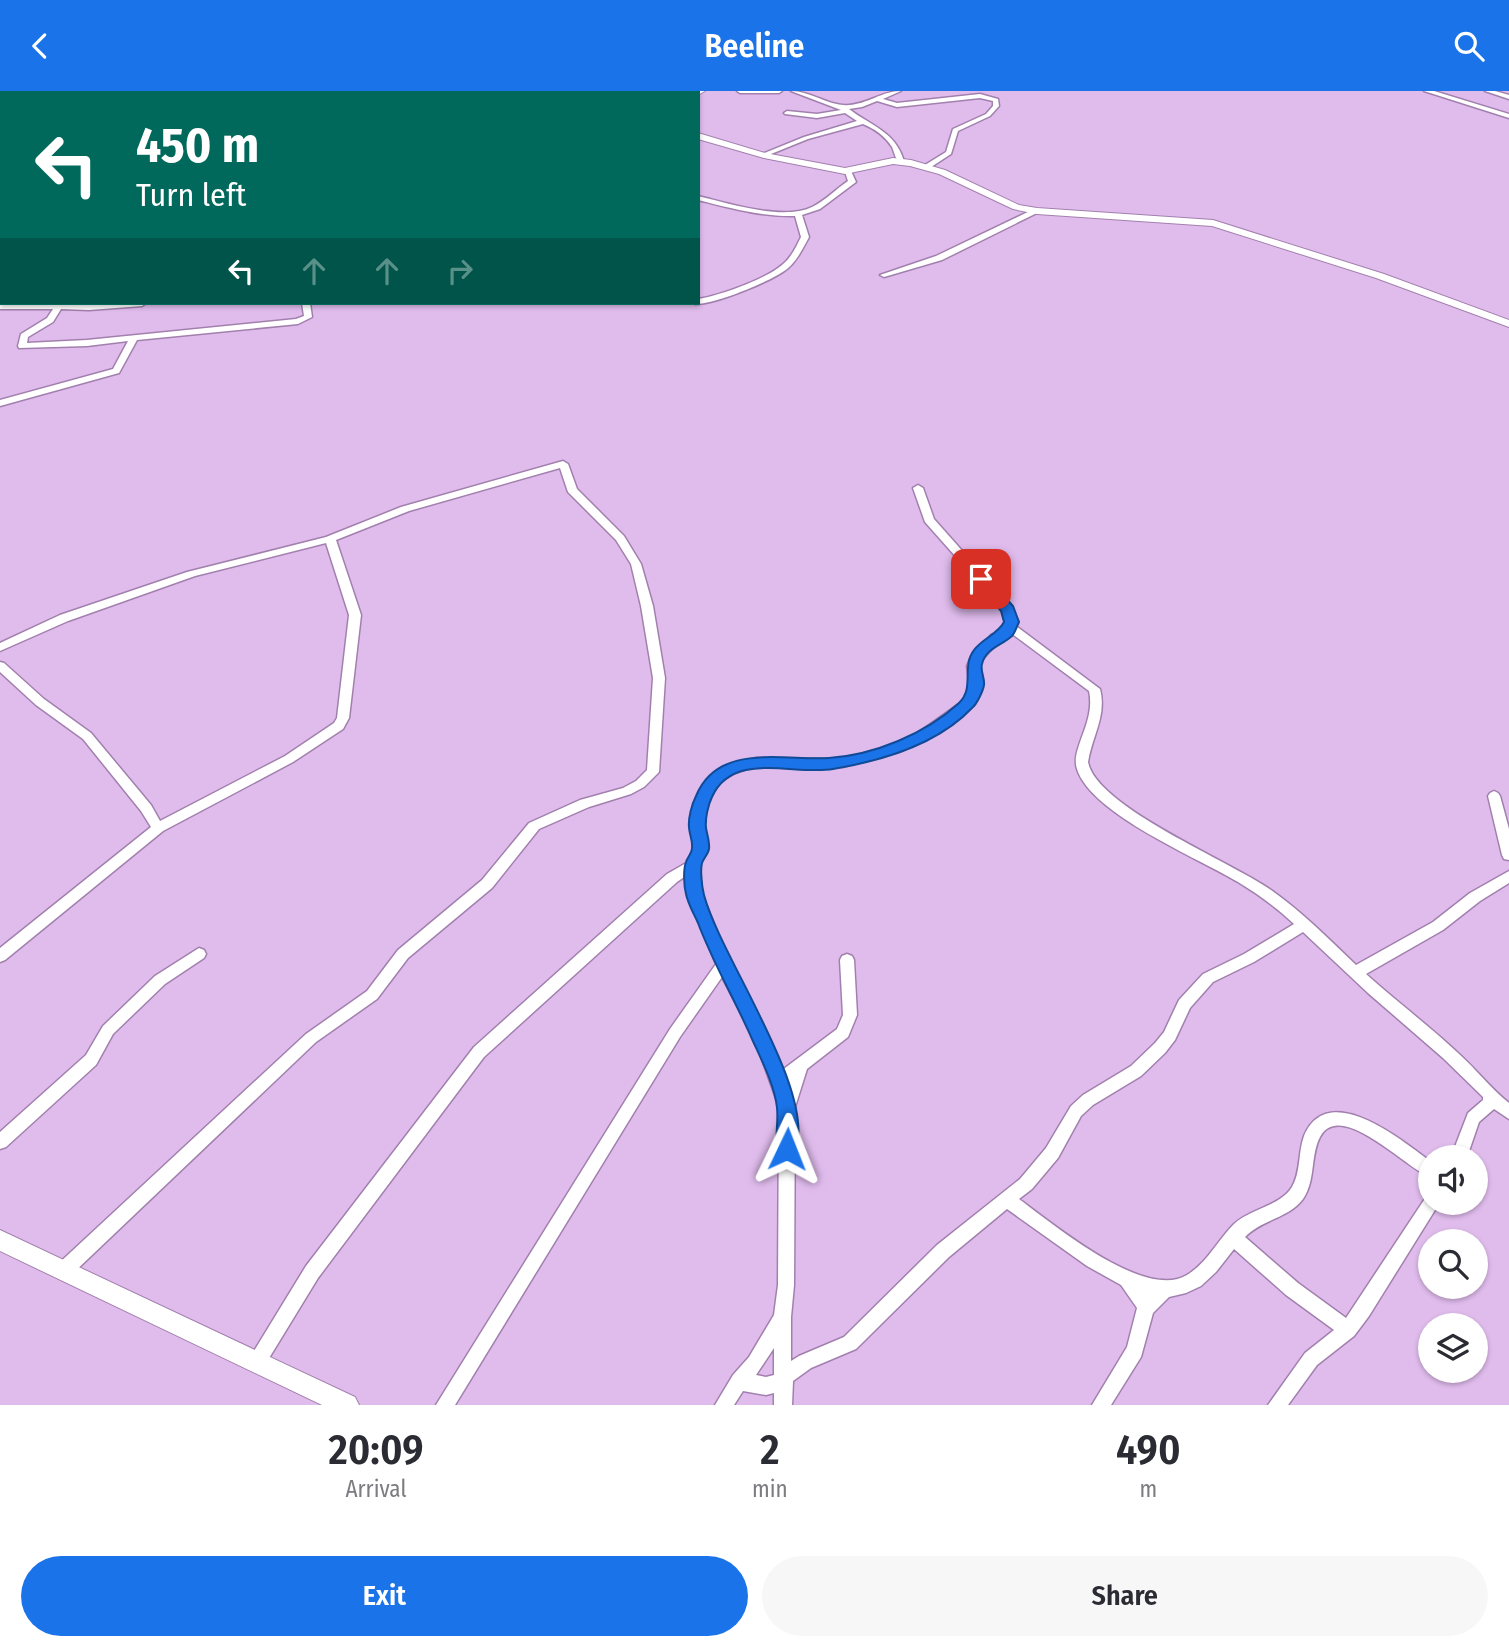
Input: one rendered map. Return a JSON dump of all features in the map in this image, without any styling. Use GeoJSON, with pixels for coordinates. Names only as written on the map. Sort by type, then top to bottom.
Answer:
{"type":"FeatureCollection","features":[{"type":"Feature","properties":{"kind":"street"},"geometry":{"type":"LineString","coordinates":[[740,91],[779,91]]}},
{"type":"Feature","properties":{"kind":"street"},"geometry":{"type":"LineString","coordinates":[[794,91],[843,109],[883,131],[894,145],[900,160]]}},
{"type":"Feature","properties":{"kind":"street"},"geometry":{"type":"LineString","coordinates":[[787,113],[817,116],[898,91]]}},
{"type":"Feature","properties":{"kind":"street"},"geometry":{"type":"LineString","coordinates":[[1427,91],[1509,116]]}},
{"type":"Feature","properties":{"kind":"street"},"geometry":{"type":"LineString","coordinates":[[1488,91],[1509,97]]}},
{"type":"Feature","properties":{"kind":"street"},"geometry":{"type":"LineString","coordinates":[[876,99],[897,105],[982,96],[996,100],[996,106],[988,114],[955,130],[949,153],[928,167]]}},
{"type":"Feature","properties":{"kind":"street"},"geometry":{"type":"LineString","coordinates":[[764,155],[806,138],[862,121]]}},
{"type":"Feature","properties":{"kind":"street"},"geometry":{"type":"LineString","coordinates":[[700,138],[764,155],[847,171],[900,160],[942,172],[999,201],[1037,211],[1204,221],[1303,250],[1509,324]]}},
{"type":"Feature","properties":{"kind":"street"},"geometry":{"type":"LineString","coordinates":[[700,198],[750,209],[797,213],[819,206],[852,182],[847,171]]}},
{"type":"Feature","properties":{"kind":"street"},"geometry":{"type":"LineString","coordinates":[[884,275],[939,258],[1037,211]]}},
{"type":"Feature","properties":{"kind":"street"},"geometry":{"type":"LineString","coordinates":[[700,301],[724,295],[781,269],[792,260],[805,237],[797,213]]}},
{"type":"Feature","properties":{"kind":"street"},"geometry":{"type":"LineString","coordinates":[[0,306],[66,305]]}},
{"type":"Feature","properties":{"kind":"street"},"geometry":{"type":"LineString","coordinates":[[66,305],[50,320],[24,336],[22,346],[116,340],[298,321],[308,317],[306,305]]}},
{"type":"Feature","properties":{"kind":"street"},"geometry":{"type":"LineString","coordinates":[[0,403],[117,371],[134,338]]}},
{"type":"Feature","properties":{"kind":"street"},"geometry":{"type":"LineString","coordinates":[[116,340],[126,352]]}},
{"type":"Feature","properties":{"kind":"street"},"geometry":{"type":"LineString","coordinates":[[0,647],[64,618],[191,574],[330,539],[405,509],[565,464],[572,490],[620,538],[636,564],[647,606],[659,678],[653,772],[627,791],[585,803],[534,826],[487,884],[403,954],[372,995],[301,1047],[64,1271]]}},
{"type":"Feature","properties":{"kind":"street"},"geometry":{"type":"LineString","coordinates":[[788,1107],[761,1036],[723,965],[695,894],[693,865],[701,848],[697,824],[699,813],[704,796],[716,779],[731,770],[756,762],[843,763],[909,744],[968,703],[976,685],[973,666],[995,638],[1006,633],[1010,627],[1008,609],[929,520],[918,488]]}},
{"type":"Feature","properties":{"kind":"street"},"geometry":{"type":"LineString","coordinates":[[0,955],[158,828],[289,759],[339,726],[345,709],[355,615],[330,539]]}},
{"type":"Feature","properties":{"kind":"street"},"geometry":{"type":"LineString","coordinates":[[1010,627],[1094,689],[1099,701],[1082,761],[1082,769],[1094,784],[1128,814],[1277,901],[1439,1044],[1486,1089],[1491,1098],[1509,1112]]}},
{"type":"Feature","properties":{"kind":"street"},"geometry":{"type":"LineString","coordinates":[[0,666],[40,702],[87,736],[146,808],[158,828]]}},
{"type":"Feature","properties":{"kind":"street"},"geometry":{"type":"LineString","coordinates":[[1494,796],[1509,855]]}},
{"type":"Feature","properties":{"kind":"street"},"geometry":{"type":"LineString","coordinates":[[257,1362],[312,1272],[479,1052],[672,878],[693,865]]}},
{"type":"Feature","properties":{"kind":"street"},"geometry":{"type":"LineString","coordinates":[[1356,972],[1438,926],[1475,897],[1509,876]]}},
{"type":"Feature","properties":{"kind":"street"},"geometry":{"type":"LineString","coordinates":[[739,1381],[765,1386],[785,1379],[805,1363],[850,1343],[943,1251],[1026,1184],[1044,1164],[1076,1111],[1088,1100],[1136,1070],[1160,1048],[1170,1036],[1184,1004],[1208,978],[1249,958],[1304,925]]}},
{"type":"Feature","properties":{"kind":"street"},"geometry":{"type":"LineString","coordinates":[[0,1142],[91,1060],[108,1030],[152,988],[199,954]]}},
{"type":"Feature","properties":{"kind":"street"},"geometry":{"type":"LineString","coordinates":[[779,1082],[827,1047],[846,1028],[850,1015],[847,960]]}},
{"type":"Feature","properties":{"kind":"street"},"geometry":{"type":"LineString","coordinates":[[445,1405],[675,1033],[723,965]]}},
{"type":"Feature","properties":{"kind":"street"},"geometry":{"type":"LineString","coordinates":[[783,1405],[785,1379],[782,1317],[786,1285],[788,1107],[802,1064]]}},
{"type":"Feature","properties":{"kind":"street"},"geometry":{"type":"LineString","coordinates":[[1463,1145],[1473,1118],[1490,1103],[1491,1098]]}},
{"type":"Feature","properties":{"kind":"street"},"geometry":{"type":"LineString","coordinates":[[1128,1280],[1164,1290],[1183,1286],[1196,1279],[1234,1238],[1258,1217],[1275,1211],[1294,1197],[1301,1187],[1306,1152],[1312,1136],[1329,1120],[1342,1118],[1359,1123],[1418,1162]]}},
{"type":"Feature","properties":{"kind":"street"},"geometry":{"type":"LineString","coordinates":[[1006,1199],[1128,1280],[1146,1308]]}},
{"type":"Feature","properties":{"kind":"street"},"geometry":{"type":"LineString","coordinates":[[1277,1405],[1311,1359],[1348,1329],[1423,1215]]}},
{"type":"Feature","properties":{"kind":"street"},"geometry":{"type":"LineString","coordinates":[[1234,1238],[1292,1289],[1348,1329]]}},
{"type":"Feature","properties":{"kind":"street"},"geometry":{"type":"LineString","coordinates":[[0,1240],[347,1405]]}},
{"type":"Feature","properties":{"kind":"street"},"geometry":{"type":"LineString","coordinates":[[1101,1405],[1135,1351],[1146,1308],[1164,1290]]}},
{"type":"Feature","properties":{"kind":"street"},"geometry":{"type":"LineString","coordinates":[[724,1405],[739,1381],[755,1363],[782,1317]]}},
{"type":"Feature","properties":{"kind":"route"},"geometry":{"type":"LineString","coordinates":[[787,1149],[788,1107],[779,1082],[761,1036],[723,965],[695,894],[693,865],[701,848],[697,824],[704,796],[709,785],[731,770],[756,762],[843,763],[909,744],[956,713],[968,703],[976,685],[973,666],[980,652],[995,638],[1006,633],[1012,622],[1008,609],[981,579]]}}]}
